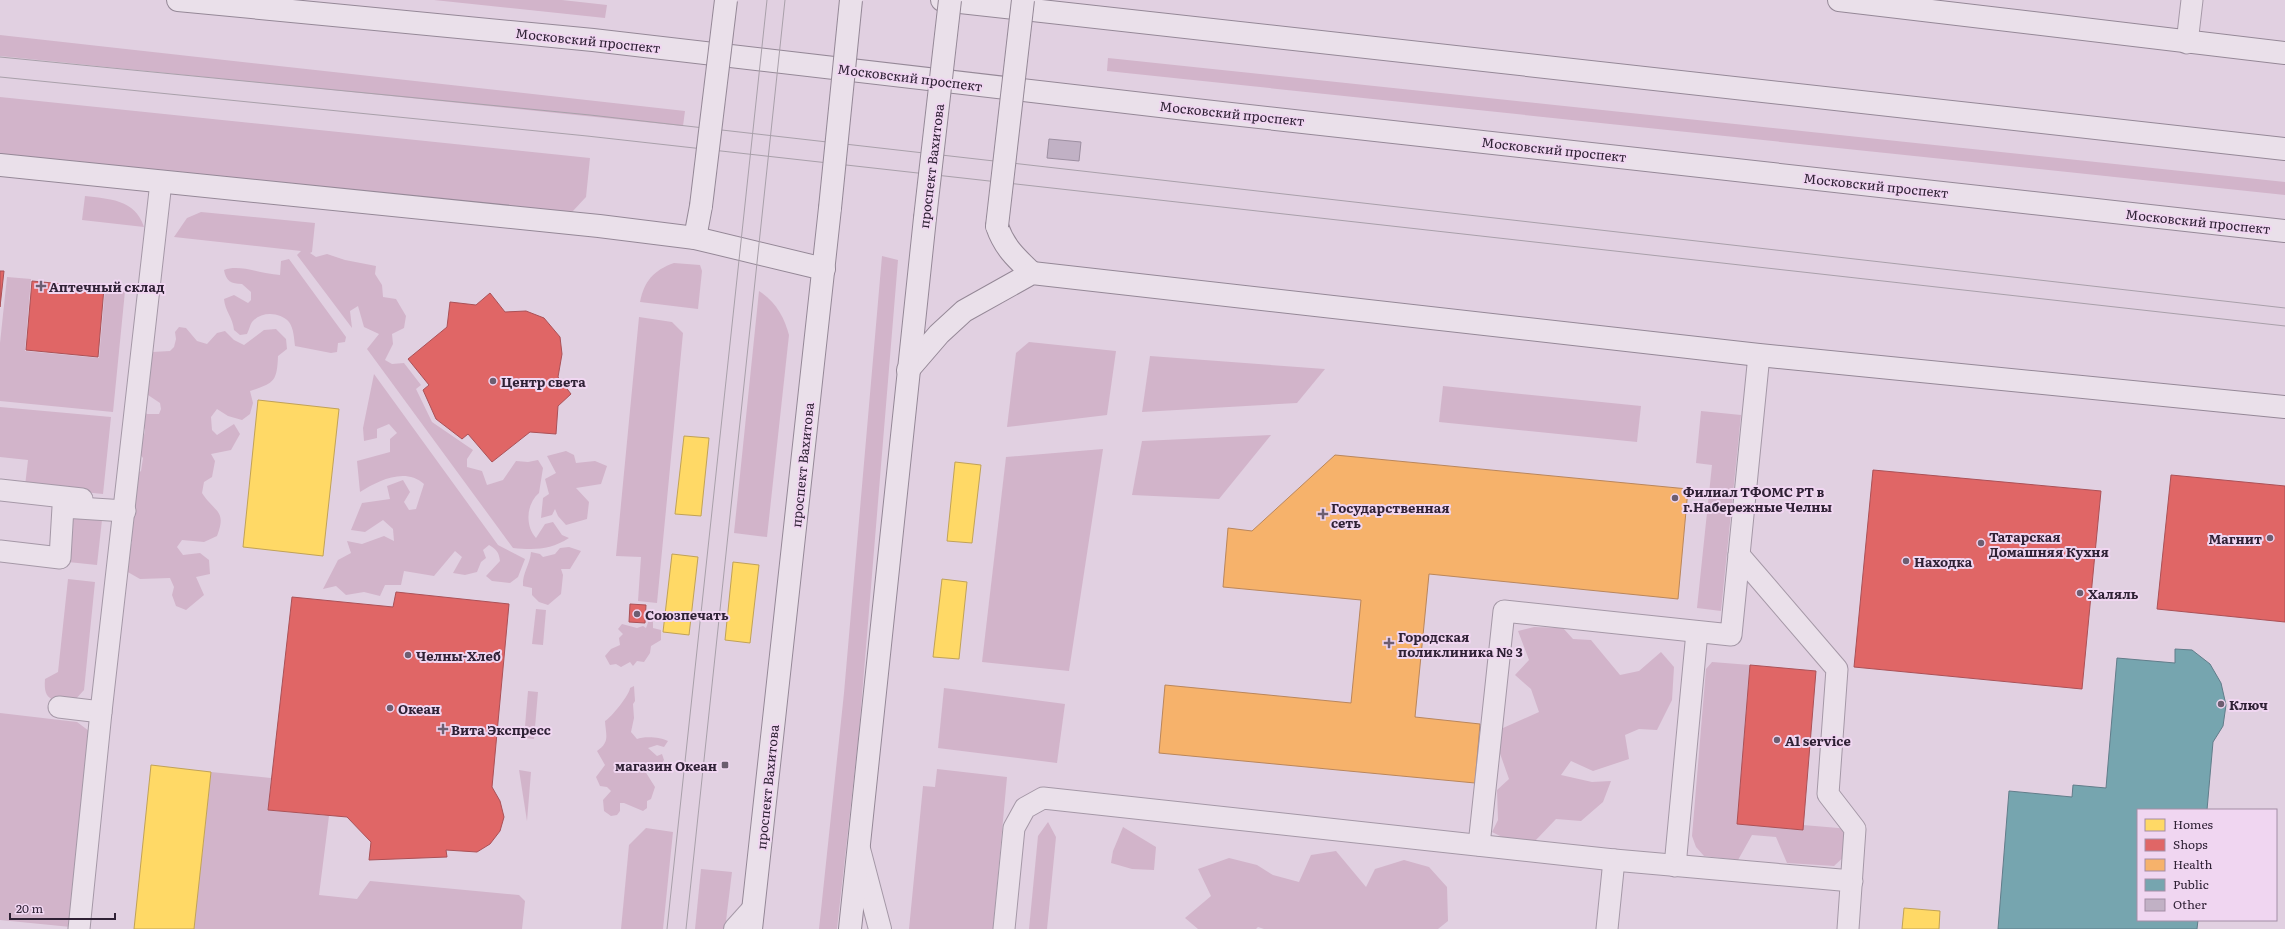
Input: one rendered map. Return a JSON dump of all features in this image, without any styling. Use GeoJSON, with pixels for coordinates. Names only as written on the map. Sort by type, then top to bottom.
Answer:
{"type":"FeatureCollection","features":[{"type":"Feature","properties":{"kind":"main road","name":"Московский проспект"},"geometry":{"type":"LineString","coordinates":[[178,0],[593,40],[1186,109],[2285,231]]}},
{"type":"Feature","properties":{"kind":"main road"},"geometry":{"type":"LineString","coordinates":[[695,238],[701,206],[726,0]]}},
{"type":"Feature","properties":{"kind":"main road","name":"проспект Вахитова"},"geometry":{"type":"LineString","coordinates":[[752,919],[824,269],[852,0]]}},
{"type":"Feature","properties":{"kind":"main road"},"geometry":{"type":"LineString","coordinates":[[942,0],[2285,149]]}},
{"type":"Feature","properties":{"kind":"main road","name":"проспект Вахитова"},"geometry":{"type":"LineString","coordinates":[[850,929],[908,370],[950,0]]}},
{"type":"Feature","properties":{"kind":"main road"},"geometry":{"type":"LineString","coordinates":[[1023,0],[997,226],[1002,241],[1010,253],[1032,273]]}},
{"type":"Feature","properties":{"kind":"main road"},"geometry":{"type":"LineString","coordinates":[[1839,0],[2285,54]]}},
{"type":"Feature","properties":{"kind":"main road"},"geometry":{"type":"LineString","coordinates":[[0,165],[599,226],[695,238],[758,255],[824,269]]}},
{"type":"Feature","properties":{"kind":"main road"},"geometry":{"type":"LineString","coordinates":[[908,370],[939,334],[964,311],[1032,273],[1760,355],[2285,407]]}},
{"type":"Feature","properties":{"kind":"main road"},"geometry":{"type":"LineString","coordinates":[[858,847],[880,929]]}},
{"type":"Feature","properties":{"kind":"main road"},"geometry":{"type":"LineString","coordinates":[[735,929],[752,919]]}},
{"type":"Feature","properties":{"kind":"lane"},"geometry":{"type":"LineString","coordinates":[[2187,43],[2192,0]]}},
{"type":"Feature","properties":{"kind":"lane"},"geometry":{"type":"LineString","coordinates":[[80,929],[102,712],[161,182]]}},
{"type":"Feature","properties":{"kind":"lane"},"geometry":{"type":"LineString","coordinates":[[1479,845],[1504,611],[1731,635],[1760,355]]}},
{"type":"Feature","properties":{"kind":"lane"},"geometry":{"type":"LineString","coordinates":[[0,490],[69,502],[125,506]]}},
{"type":"Feature","properties":{"kind":"lane"},"geometry":{"type":"LineString","coordinates":[[0,550],[60,558],[63,507],[69,502]]}},
{"type":"Feature","properties":{"kind":"lane"},"geometry":{"type":"LineString","coordinates":[[1739,555],[1837,669],[1828,794],[1855,829],[1848,929]]}},
{"type":"Feature","properties":{"kind":"lane"},"geometry":{"type":"LineString","coordinates":[[1675,866],[1697,632]]}},
{"type":"Feature","properties":{"kind":"lane"},"geometry":{"type":"LineString","coordinates":[[59,707],[102,712]]}},
{"type":"Feature","properties":{"kind":"lane"},"geometry":{"type":"LineString","coordinates":[[1004,929],[1014,828],[1025,808],[1043,798],[1614,860],[1852,881]]}},
{"type":"Feature","properties":{"kind":"lane"},"geometry":{"type":"LineString","coordinates":[[1607,929],[1614,860]]}},
{"type":"Feature","properties":{"kind":"shaded area"},"geometry":{"type":"Polygon","coordinates":[[[434,0],[562,0],[607,5],[605,18],[434,0]]]}},
{"type":"Feature","properties":{"kind":"shaded area"},"geometry":{"type":"Polygon","coordinates":[[[0,35],[685,111],[683,126],[0,56],[0,35]]]}},
{"type":"Feature","properties":{"kind":"shaded area"},"geometry":{"type":"Polygon","coordinates":[[[1108,58],[2285,182],[2285,195],[1107,71],[1108,58]]]}},
{"type":"Feature","properties":{"kind":"shaded area"},"geometry":{"type":"Polygon","coordinates":[[[0,97],[590,158],[586,197],[572,212],[0,154],[0,97]]]}},
{"type":"Feature","properties":{"kind":"shaded area"},"geometry":{"type":"Polygon","coordinates":[[[85,196],[112,200],[128,206],[140,218],[144,227],[82,220],[85,196]]]}},
{"type":"Feature","properties":{"kind":"shaded area"},"geometry":{"type":"Polygon","coordinates":[[[201,212],[315,223],[312,252],[310,253],[316,257],[327,254],[345,260],[376,266],[375,274],[382,285],[383,297],[396,299],[406,316],[404,328],[392,334],[393,344],[385,360],[392,364],[404,363],[421,385],[416,389],[432,422],[473,450],[467,459],[467,467],[482,471],[487,485],[503,480],[516,461],[528,462],[538,460],[543,468],[539,493],[529,509],[528,515],[532,533],[536,538],[545,524],[553,522],[562,535],[569,538],[549,547],[528,549],[513,548],[367,349],[379,334],[364,327],[358,306],[350,311],[352,328],[297,255],[301,251],[174,237],[187,218],[201,212]]]}},
{"type":"Feature","properties":{"kind":"shaded area"},"geometry":{"type":"Polygon","coordinates":[[[882,256],[898,260],[859,732],[837,929],[819,929],[844,693],[882,256]]]}},
{"type":"Feature","properties":{"kind":"shaded area"},"geometry":{"type":"Polygon","coordinates":[[[289,259],[346,337],[345,342],[338,343],[337,352],[331,353],[295,346],[291,325],[281,316],[270,314],[256,318],[251,323],[247,334],[240,335],[234,330],[224,299],[234,295],[248,303],[251,300],[251,292],[242,284],[230,281],[226,277],[224,270],[237,268],[280,275],[281,261],[289,259]]]}},
{"type":"Feature","properties":{"kind":"shaded area"},"geometry":{"type":"Polygon","coordinates":[[[674,263],[700,265],[702,271],[698,309],[640,302],[644,288],[651,277],[661,269],[674,263]]]}},
{"type":"Feature","properties":{"kind":"shaded area"},"geometry":{"type":"Polygon","coordinates":[[[7,277],[31,279],[25,351],[99,358],[105,289],[125,291],[113,412],[0,401],[0,343],[7,277]]]}},
{"type":"Feature","properties":{"kind":"shaded area"},"geometry":{"type":"Polygon","coordinates":[[[759,291],[775,305],[785,322],[789,335],[767,537],[734,533],[759,291]]]}},
{"type":"Feature","properties":{"kind":"shaded area"},"geometry":{"type":"Polygon","coordinates":[[[639,317],[672,322],[683,333],[657,603],[638,601],[641,557],[616,556],[639,317]]]}},
{"type":"Feature","properties":{"kind":"shaded area"},"geometry":{"type":"Polygon","coordinates":[[[179,327],[186,328],[197,341],[207,344],[217,333],[225,331],[234,340],[244,345],[264,330],[276,329],[286,339],[287,349],[278,356],[277,371],[273,380],[264,386],[250,391],[253,403],[250,414],[242,420],[228,416],[217,409],[211,417],[212,430],[217,435],[234,424],[240,434],[231,450],[211,454],[215,461],[212,477],[204,482],[202,493],[220,516],[220,528],[217,536],[204,542],[182,540],[177,547],[183,555],[200,553],[209,560],[210,574],[196,577],[204,595],[186,610],[176,606],[172,595],[174,587],[170,578],[140,579],[126,571],[124,555],[132,543],[132,531],[128,523],[134,476],[141,471],[143,458],[138,452],[145,429],[140,424],[140,407],[147,414],[159,414],[161,409],[160,403],[145,393],[146,362],[152,352],[170,351],[174,347],[176,339],[175,332],[179,327]]]}},
{"type":"Feature","properties":{"kind":"shaded area"},"geometry":{"type":"Polygon","coordinates":[[[1029,342],[1116,351],[1107,415],[1007,427],[1016,353],[1029,342]]]}},
{"type":"Feature","properties":{"kind":"shaded area"},"geometry":{"type":"Polygon","coordinates":[[[1150,356],[1325,369],[1297,403],[1142,412],[1150,356]]]}},
{"type":"Feature","properties":{"kind":"shaded area"},"geometry":{"type":"Polygon","coordinates":[[[374,374],[498,545],[525,559],[518,577],[510,583],[492,581],[486,576],[500,561],[497,551],[489,545],[483,550],[486,558],[481,562],[477,572],[465,575],[453,573],[462,557],[455,551],[434,576],[404,571],[401,585],[385,585],[380,596],[364,592],[346,595],[336,586],[323,589],[338,560],[351,553],[347,541],[362,544],[384,536],[394,541],[393,529],[383,520],[365,532],[351,530],[362,503],[390,499],[387,486],[403,480],[410,492],[404,502],[409,510],[416,509],[424,484],[417,479],[400,476],[383,480],[360,492],[357,461],[390,452],[390,439],[397,433],[389,424],[377,429],[377,438],[364,441],[363,428],[374,374]]]}},
{"type":"Feature","properties":{"kind":"shaded area"},"geometry":{"type":"Polygon","coordinates":[[[1443,386],[1641,406],[1637,442],[1439,422],[1443,386]]]}},
{"type":"Feature","properties":{"kind":"shaded area"},"geometry":{"type":"Polygon","coordinates":[[[0,407],[111,417],[103,494],[25,486],[28,460],[0,457],[0,407]]]}},
{"type":"Feature","properties":{"kind":"shaded area"},"geometry":{"type":"Polygon","coordinates":[[[1701,411],[1741,415],[1721,611],[1697,608],[1712,465],[1696,463],[1701,411]]]}},
{"type":"Feature","properties":{"kind":"shaded area"},"geometry":{"type":"Polygon","coordinates":[[[1271,435],[1219,499],[1132,495],[1142,441],[1271,435]]]}},
{"type":"Feature","properties":{"kind":"shaded area"},"geometry":{"type":"Polygon","coordinates":[[[1103,449],[1069,671],[982,662],[1006,457],[1103,449]]]}},
{"type":"Feature","properties":{"kind":"shaded area"},"geometry":{"type":"Polygon","coordinates":[[[566,451],[574,455],[576,463],[595,461],[607,466],[601,484],[576,488],[589,502],[587,519],[566,525],[558,516],[555,509],[552,515],[541,518],[543,498],[549,494],[545,479],[556,473],[547,456],[566,451]]]}},
{"type":"Feature","properties":{"kind":"shaded area"},"geometry":{"type":"Polygon","coordinates":[[[73,517],[102,520],[97,565],[68,562],[73,517]]]}},
{"type":"Feature","properties":{"kind":"shaded area"},"geometry":{"type":"Polygon","coordinates":[[[569,547],[581,551],[570,569],[561,569],[563,575],[561,594],[548,605],[539,602],[532,595],[532,588],[523,586],[531,552],[540,554],[543,557],[555,554],[560,548],[569,547]]]}},
{"type":"Feature","properties":{"kind":"shaded area"},"geometry":{"type":"Polygon","coordinates":[[[68,579],[95,582],[84,690],[74,701],[61,701],[51,699],[48,696],[45,687],[45,679],[58,672],[68,579]]]}},
{"type":"Feature","properties":{"kind":"shaded area"},"geometry":{"type":"Polygon","coordinates":[[[536,609],[546,610],[543,645],[532,644],[536,609]]]}},
{"type":"Feature","properties":{"kind":"shaded area"},"geometry":{"type":"Polygon","coordinates":[[[650,617],[653,622],[653,628],[661,630],[661,640],[651,646],[650,653],[644,662],[637,661],[633,666],[630,662],[621,667],[616,664],[610,665],[605,656],[611,649],[620,645],[619,638],[623,634],[618,629],[622,624],[637,628],[643,626],[646,628],[650,617]]]}},
{"type":"Feature","properties":{"kind":"shaded area"},"geometry":{"type":"Polygon","coordinates":[[[1534,627],[1563,628],[1573,639],[1591,640],[1620,675],[1639,671],[1661,652],[1674,667],[1672,700],[1657,730],[1639,729],[1625,735],[1629,759],[1593,771],[1571,761],[1561,775],[1592,782],[1611,781],[1603,802],[1581,821],[1556,819],[1535,841],[1504,838],[1492,832],[1498,820],[1497,790],[1509,779],[1497,745],[1503,728],[1539,712],[1531,689],[1515,675],[1529,660],[1518,631],[1534,627]]]}},
{"type":"Feature","properties":{"kind":"shaded area"},"geometry":{"type":"Polygon","coordinates":[[[1712,662],[1750,665],[1737,824],[1802,830],[1803,825],[1850,829],[1848,853],[1834,866],[1787,863],[1776,837],[1752,835],[1738,860],[1704,856],[1696,847],[1692,836],[1706,669],[1712,662]]]}},
{"type":"Feature","properties":{"kind":"shaded area"},"geometry":{"type":"Polygon","coordinates":[[[634,686],[634,718],[631,732],[637,739],[652,737],[668,741],[664,747],[657,745],[648,748],[657,756],[662,754],[664,760],[658,770],[643,768],[655,787],[651,799],[647,801],[647,808],[643,811],[624,803],[620,803],[620,811],[617,815],[611,816],[604,811],[603,800],[611,791],[607,787],[600,786],[596,777],[605,765],[597,751],[606,742],[605,721],[620,706],[630,688],[634,686]]]}},
{"type":"Feature","properties":{"kind":"shaded area"},"geometry":{"type":"Polygon","coordinates":[[[944,688],[1065,704],[1057,763],[938,748],[944,688]]]}},
{"type":"Feature","properties":{"kind":"shaded area"},"geometry":{"type":"Polygon","coordinates":[[[528,691],[538,692],[534,739],[524,738],[528,691]]]}},
{"type":"Feature","properties":{"kind":"shaded area"},"geometry":{"type":"Polygon","coordinates":[[[0,713],[77,722],[89,731],[71,927],[0,920],[0,713]]]}},
{"type":"Feature","properties":{"kind":"shaded area"},"geometry":{"type":"Polygon","coordinates":[[[937,769],[1007,777],[993,929],[909,929],[923,786],[935,787],[937,769]]]}},
{"type":"Feature","properties":{"kind":"shaded area"},"geometry":{"type":"Polygon","coordinates":[[[519,770],[531,772],[527,821],[519,770]]]}},
{"type":"Feature","properties":{"kind":"shaded area"},"geometry":{"type":"Polygon","coordinates":[[[211,772],[271,778],[268,810],[329,816],[319,895],[357,899],[370,881],[519,895],[525,901],[522,929],[194,929],[211,772]]]}},
{"type":"Feature","properties":{"kind":"shaded area"},"geometry":{"type":"Polygon","coordinates":[[[1048,822],[1056,837],[1047,929],[1029,929],[1038,836],[1048,822]]]}},
{"type":"Feature","properties":{"kind":"shaded area"},"geometry":{"type":"Polygon","coordinates":[[[1123,827],[1156,847],[1154,870],[1132,869],[1111,863],[1113,851],[1123,827]]]}},
{"type":"Feature","properties":{"kind":"shaded area"},"geometry":{"type":"Polygon","coordinates":[[[646,828],[673,832],[663,929],[621,929],[629,845],[646,828]]]}},
{"type":"Feature","properties":{"kind":"shaded area"},"geometry":{"type":"Polygon","coordinates":[[[1336,851],[1366,887],[1375,869],[1404,860],[1429,867],[1447,887],[1448,921],[1438,929],[1264,929],[1258,927],[1256,929],[1198,929],[1185,918],[1211,896],[1198,869],[1229,858],[1257,865],[1273,875],[1299,882],[1311,855],[1336,851]]]}},
{"type":"Feature","properties":{"kind":"shaded area"},"geometry":{"type":"Polygon","coordinates":[[[701,869],[732,872],[725,929],[695,929],[701,869]]]}},
{"type":"Feature","properties":{"kind":"building: Homes"},"geometry":{"type":"Polygon","coordinates":[[[258,400],[339,409],[323,556],[243,547],[258,400]]]}},
{"type":"Feature","properties":{"kind":"building: Homes"},"geometry":{"type":"Polygon","coordinates":[[[684,436],[709,438],[701,516],[675,514],[684,436]]]}},
{"type":"Feature","properties":{"kind":"building: Homes"},"geometry":{"type":"Polygon","coordinates":[[[955,462],[981,465],[972,543],[947,541],[955,462]]]}},
{"type":"Feature","properties":{"kind":"building: Homes"},"geometry":{"type":"Polygon","coordinates":[[[672,554],[698,557],[689,635],[663,632],[672,554]]]}},
{"type":"Feature","properties":{"kind":"building: Homes"},"geometry":{"type":"Polygon","coordinates":[[[733,562],[759,565],[750,643],[725,640],[733,562]]]}},
{"type":"Feature","properties":{"kind":"building: Homes"},"geometry":{"type":"Polygon","coordinates":[[[942,579],[967,582],[959,659],[933,657],[942,579]]]}},
{"type":"Feature","properties":{"kind":"building: Homes"},"geometry":{"type":"Polygon","coordinates":[[[151,765],[211,772],[194,929],[134,929],[151,765]]]}},
{"type":"Feature","properties":{"kind":"building: Homes"},"geometry":{"type":"Polygon","coordinates":[[[1904,908],[1940,911],[1939,929],[1902,929],[1904,908]]]}},
{"type":"Feature","properties":{"kind":"building: Shops"},"geometry":{"type":"Polygon","coordinates":[[[0,271],[4,271],[0,307],[0,271]]]}},
{"type":"Feature","properties":{"kind":"building: Shops"},"geometry":{"type":"Polygon","coordinates":[[[32,281],[104,288],[98,357],[26,350],[32,281]]]}},
{"type":"Feature","properties":{"kind":"building: Shops","name":"Центр света"},"geometry":{"type":"Polygon","coordinates":[[[490,293],[505,312],[526,311],[544,318],[560,337],[562,354],[558,377],[571,394],[558,406],[556,434],[530,432],[492,462],[468,434],[462,439],[436,419],[423,390],[429,385],[408,359],[447,327],[450,302],[476,305],[490,293]]]}},
{"type":"Feature","properties":{"kind":"building: Shops","name":"Татарская Домашняя Кухня"},"geometry":{"type":"Polygon","coordinates":[[[1873,470],[2101,491],[2082,689],[1854,667],[1873,470]]]}},
{"type":"Feature","properties":{"kind":"building: Shops"},"geometry":{"type":"Polygon","coordinates":[[[2171,475],[2285,486],[2285,622],[2157,609],[2171,475]]]}},
{"type":"Feature","properties":{"kind":"building: Shops","name":"Океан"},"geometry":{"type":"Polygon","coordinates":[[[396,592],[509,604],[492,787],[500,801],[504,817],[500,831],[490,844],[477,852],[446,850],[447,857],[369,860],[371,842],[347,817],[268,810],[292,597],[393,607],[396,592]]]}},
{"type":"Feature","properties":{"kind":"building: Shops","name":"Союзпечать"},"geometry":{"type":"Polygon","coordinates":[[[630,604],[646,605],[645,623],[629,622],[630,604]]]}},
{"type":"Feature","properties":{"kind":"building: Shops","name":"A1 service"},"geometry":{"type":"Polygon","coordinates":[[[1750,665],[1816,671],[1803,830],[1737,824],[1750,665]]]}},
{"type":"Feature","properties":{"kind":"building: Health","name":"Городская поликлиника № 3"},"geometry":{"type":"Polygon","coordinates":[[[1335,455],[1688,489],[1678,599],[1429,574],[1415,717],[1480,724],[1475,783],[1159,753],[1165,685],[1351,703],[1361,600],[1223,587],[1228,528],[1252,531],[1335,455]]]}},
{"type":"Feature","properties":{"kind":"building: Public"},"geometry":{"type":"Polygon","coordinates":[[[2175,649],[2192,650],[2210,664],[2221,683],[2226,705],[2223,726],[2213,742],[2207,809],[2137,809],[2137,921],[2198,921],[2197,929],[1998,929],[2009,791],[2072,797],[2073,785],[2106,788],[2117,658],[2175,663],[2175,649]]]}},
{"type":"Feature","properties":{"kind":"building: Other"},"geometry":{"type":"Polygon","coordinates":[[[1049,139],[1081,142],[1079,161],[1047,158],[1049,139]]]}},
{"type":"Feature","properties":{"kind":"tram line"},"geometry":{"type":"LineString","coordinates":[[667,929],[767,0]]}},
{"type":"Feature","properties":{"kind":"tram line"},"geometry":{"type":"LineString","coordinates":[[686,929],[785,0]]}},
{"type":"Feature","properties":{"kind":"tram line"},"geometry":{"type":"LineString","coordinates":[[0,57],[590,115],[2285,308]]}},
{"type":"Feature","properties":{"kind":"tram line"},"geometry":{"type":"LineString","coordinates":[[0,77],[587,136],[2285,326]]}},
{"type":"Feature","properties":{"kind":"place","name":"Аптечный склад"},"geometry":{"type":"Point","coordinates":[41,286]}},
{"type":"Feature","properties":{"kind":"place","name":"Центр света"},"geometry":{"type":"Point","coordinates":[493,381]}},
{"type":"Feature","properties":{"kind":"place","name":"Филиал ТФОМС РТ в г.Набережные Челны"},"geometry":{"type":"Point","coordinates":[1675,498]}},
{"type":"Feature","properties":{"kind":"place","name":"Государственная сеть"},"geometry":{"type":"Point","coordinates":[1323,514]}},
{"type":"Feature","properties":{"kind":"place","name":"Магнит"},"geometry":{"type":"Point","coordinates":[2270,538]}},
{"type":"Feature","properties":{"kind":"place","name":"Татарская Домашняя Кухня"},"geometry":{"type":"Point","coordinates":[1981,543]}},
{"type":"Feature","properties":{"kind":"place","name":"Находка"},"geometry":{"type":"Point","coordinates":[1906,561]}},
{"type":"Feature","properties":{"kind":"place","name":"Халяль"},"geometry":{"type":"Point","coordinates":[2080,593]}},
{"type":"Feature","properties":{"kind":"place","name":"Союзпечать"},"geometry":{"type":"Point","coordinates":[637,614]}},
{"type":"Feature","properties":{"kind":"place","name":"Городская поликлиника № 3"},"geometry":{"type":"Point","coordinates":[1389,643]}},
{"type":"Feature","properties":{"kind":"place","name":"Челны-Хлеб"},"geometry":{"type":"Point","coordinates":[408,655]}},
{"type":"Feature","properties":{"kind":"place","name":"Ключ"},"geometry":{"type":"Point","coordinates":[2221,704]}},
{"type":"Feature","properties":{"kind":"place","name":"Океан"},"geometry":{"type":"Point","coordinates":[390,708]}},
{"type":"Feature","properties":{"kind":"place","name":"Вита Экспресс"},"geometry":{"type":"Point","coordinates":[443,729]}},
{"type":"Feature","properties":{"kind":"place","name":"A1 service"},"geometry":{"type":"Point","coordinates":[1777,740]}},
{"type":"Feature","properties":{"kind":"place","name":"магазин Океан"},"geometry":{"type":"Point","coordinates":[725,765]}}]}
